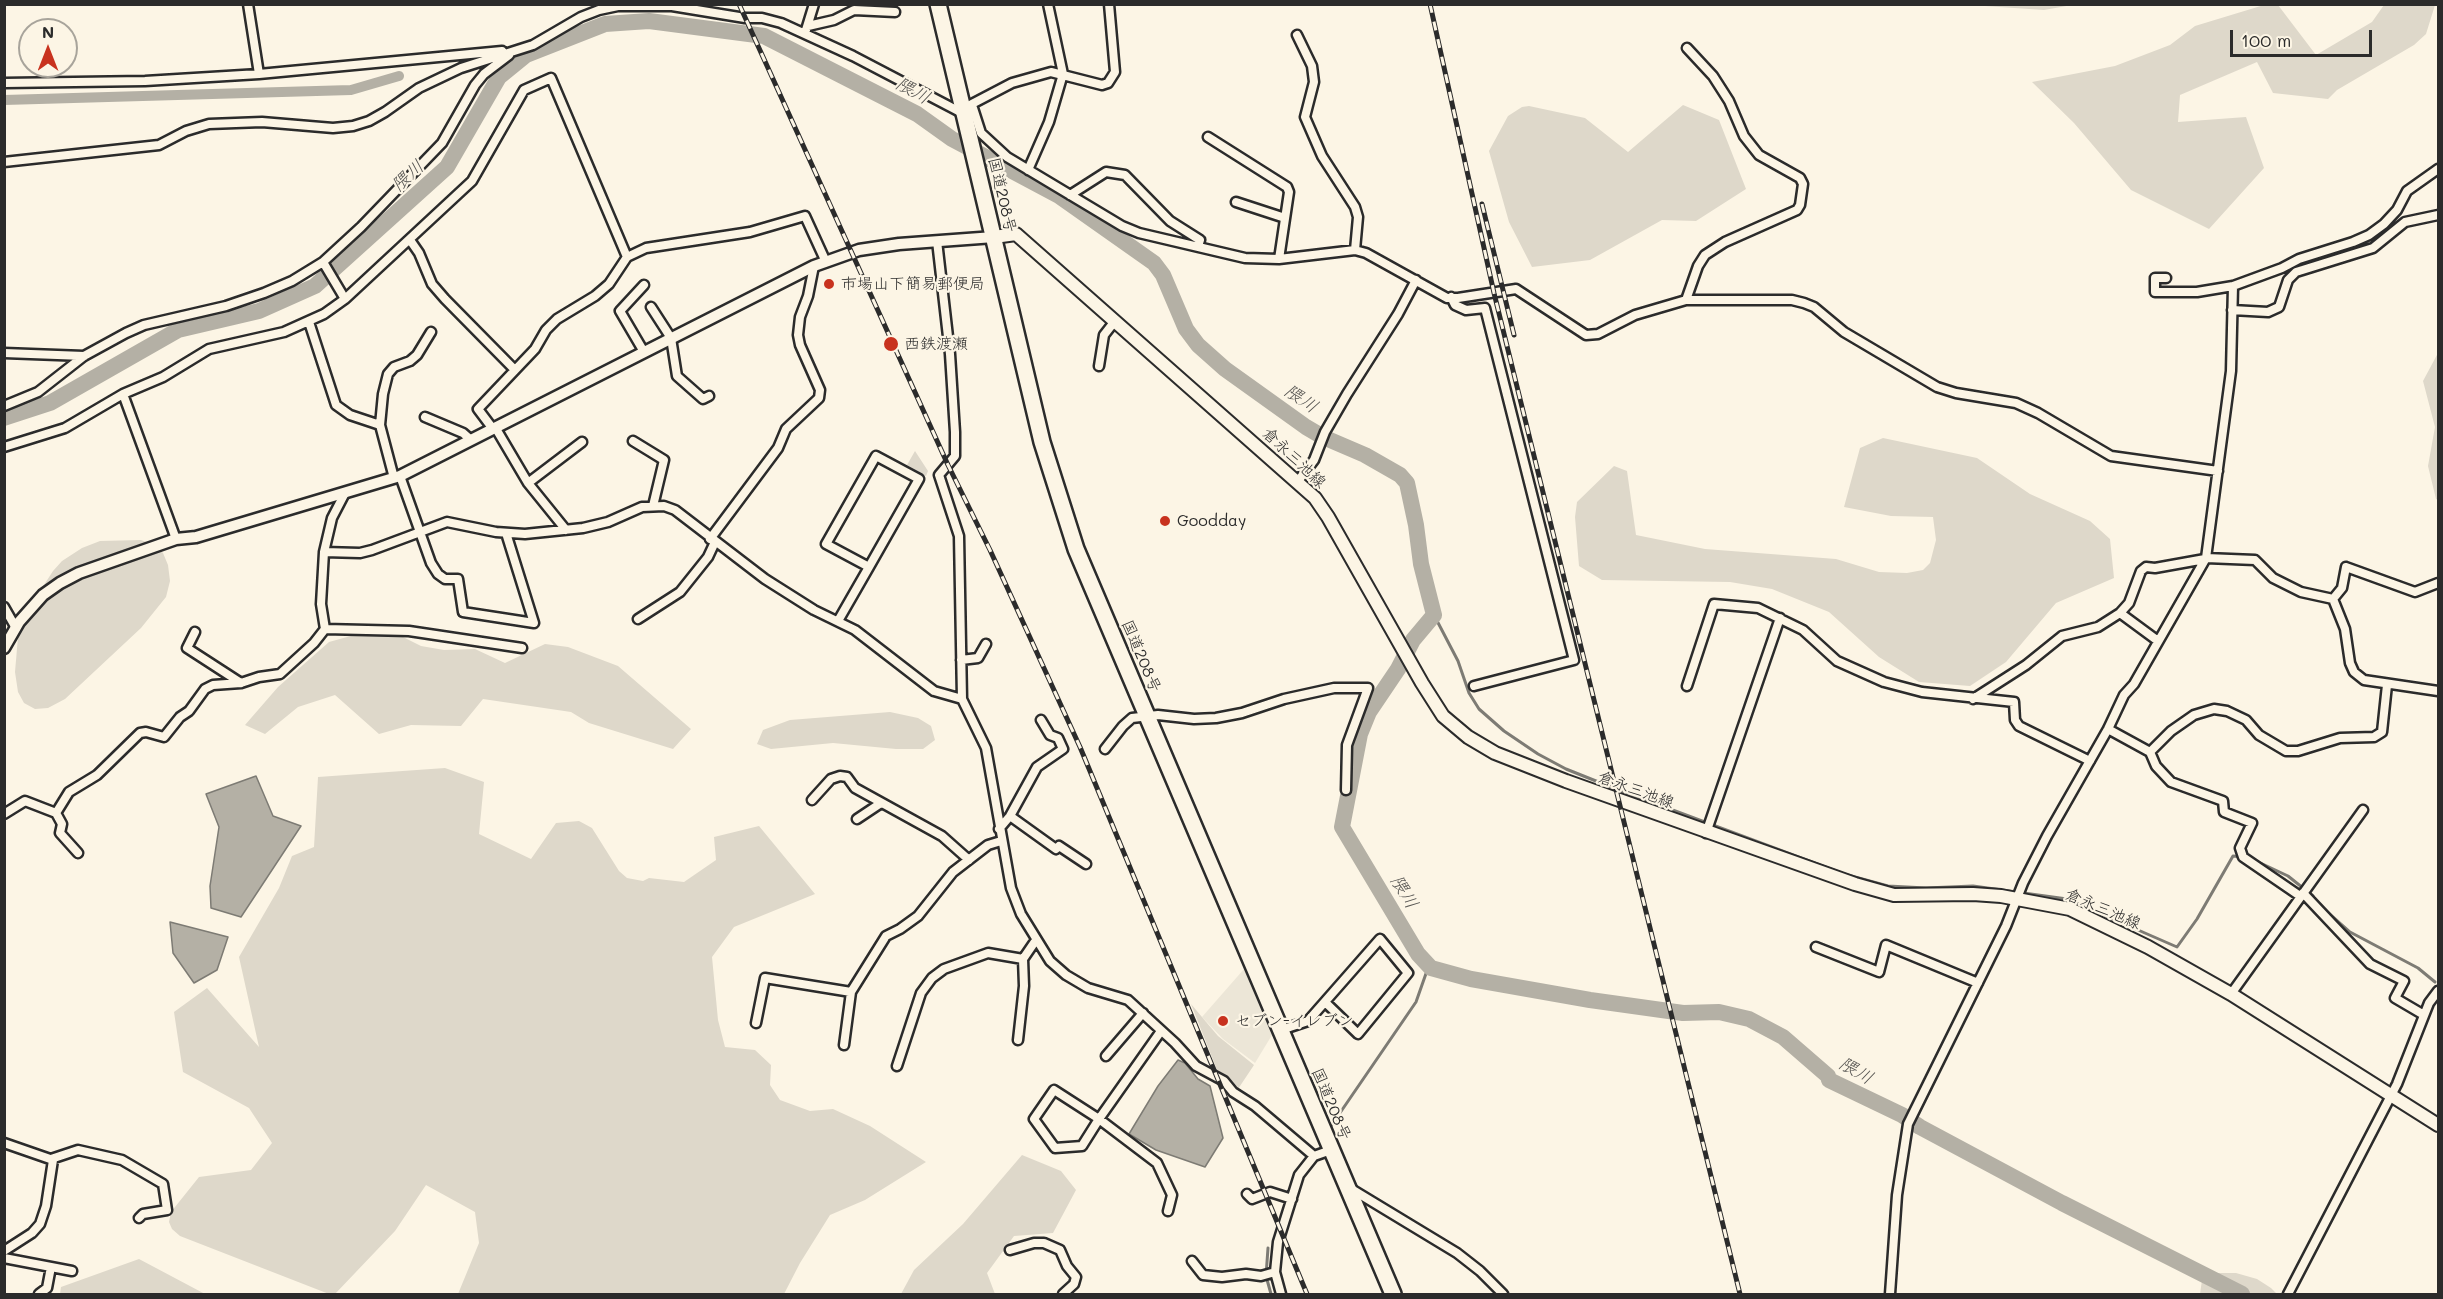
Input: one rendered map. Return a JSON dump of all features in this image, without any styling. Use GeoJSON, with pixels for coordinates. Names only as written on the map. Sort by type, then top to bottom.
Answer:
{"type":"FeatureCollection","features":[{"type":"Feature","properties":{"kind":"highway","name":"国道208号"},"geometry":{"type":"LineString","coordinates":[[938,4],[967,111],[1013,326],[1057,495],[1076,549],[1393,1294]]}},
{"type":"Feature","properties":{"kind":"main road","name":"倉永三池線"},"geometry":{"type":"LineString","coordinates":[[994,237],[1016,234],[1315,498],[1328,517],[1389,628],[1443,716],[1468,737],[1495,753],[1706,833],[1855,884],[1894,895],[1973,894],[2070,909],[2148,947],[2231,994],[2439,1125]]}},
{"type":"Feature","properties":{"kind":"street"},"geometry":{"type":"LineString","coordinates":[[248,4],[260,74]]}},
{"type":"Feature","properties":{"kind":"street"},"geometry":{"type":"LineString","coordinates":[[806,29],[814,4]]}},
{"type":"Feature","properties":{"kind":"street"},"geometry":{"type":"LineString","coordinates":[[1028,170],[1049,122],[1063,74],[1048,4]]}},
{"type":"Feature","properties":{"kind":"street"},"geometry":{"type":"LineString","coordinates":[[967,111],[1012,83],[1051,72],[1102,85],[1113,78],[1115,72],[1109,4]]}},
{"type":"Feature","properties":{"kind":"street"},"geometry":{"type":"LineString","coordinates":[[4,162],[159,145],[186,131],[209,124],[262,122],[333,128],[353,126],[369,121],[419,88],[453,72],[533,45],[581,16],[618,6],[672,6],[745,18],[762,18],[806,29],[967,111],[981,133],[1007,157],[1122,226],[1139,233],[1245,258],[1279,259],[1355,250],[1366,253],[1447,297],[1516,289],[1587,335],[1598,334],[1635,315],[1686,300],[1792,300],[1814,308],[1844,332],[1937,387],[1956,393],[2016,403],[2038,413],[2111,456],[2218,471]]}},
{"type":"Feature","properties":{"kind":"street"},"geometry":{"type":"LineString","coordinates":[[806,29],[834,20],[854,10],[895,12]]}},
{"type":"Feature","properties":{"kind":"street"},"geometry":{"type":"LineString","coordinates":[[1297,35],[1312,66],[1314,82],[1305,117],[1322,156],[1355,207],[1358,217],[1355,250]]}},
{"type":"Feature","properties":{"kind":"street"},"geometry":{"type":"LineString","coordinates":[[1686,300],[1698,266],[1705,255],[1725,242],[1797,210],[1803,184],[1800,178],[1759,155],[1750,145],[1729,101],[1713,76],[1687,48]]}},
{"type":"Feature","properties":{"kind":"street"},"geometry":{"type":"LineString","coordinates":[[4,84],[145,81],[260,74],[514,51]]}},
{"type":"Feature","properties":{"kind":"street"},"geometry":{"type":"LineString","coordinates":[[4,406],[38,392],[84,356],[144,325],[226,306],[264,293],[325,265],[442,143],[479,80],[514,51]]}},
{"type":"Feature","properties":{"kind":"street"},"geometry":{"type":"LineString","coordinates":[[4,447],[65,428],[123,394],[164,376],[209,349],[284,332],[309,322],[345,299],[472,181],[524,90],[551,78],[627,256]]}},
{"type":"Feature","properties":{"kind":"street"},"geometry":{"type":"LineString","coordinates":[[1208,137],[1287,187],[1289,192],[1279,259]]}},
{"type":"Feature","properties":{"kind":"street"},"geometry":{"type":"LineString","coordinates":[[2166,278],[2155,278],[2155,292],[2197,292],[2233,286],[2282,268],[2299,259],[2369,235],[2397,210],[2407,191],[2428,174],[2439,169]]}},
{"type":"Feature","properties":{"kind":"street"},"geometry":{"type":"LineString","coordinates":[[1070,195],[1106,172],[1125,175],[1170,221],[1200,240],[1198,246]]}},
{"type":"Feature","properties":{"kind":"street"},"geometry":{"type":"LineString","coordinates":[[1236,202],[1285,218]]}},
{"type":"Feature","properties":{"kind":"street"},"geometry":{"type":"LineString","coordinates":[[2232,310],[2268,312],[2279,307],[2288,280],[2296,273],[2373,248],[2405,222],[2439,215]]}},
{"type":"Feature","properties":{"kind":"street"},"geometry":{"type":"LineString","coordinates":[[566,530],[528,483],[494,428],[478,409],[535,349],[546,330],[558,319],[595,296],[609,284],[627,256],[646,248],[750,232],[805,216],[826,262]]}},
{"type":"Feature","properties":{"kind":"street"},"geometry":{"type":"LineString","coordinates":[[5,644],[43,594],[79,573],[176,539],[196,537],[397,477],[814,266],[859,250],[994,237]]}},
{"type":"Feature","properties":{"kind":"street"},"geometry":{"type":"LineString","coordinates":[[410,240],[419,253],[432,284],[514,369]]}},
{"type":"Feature","properties":{"kind":"street"},"geometry":{"type":"LineString","coordinates":[[937,241],[950,354],[955,432],[955,456],[939,475],[959,536],[962,699],[986,748],[1001,841],[1011,888],[1021,914],[1050,961],[1066,975],[1088,988],[1128,1000],[1196,1066],[1224,1081],[1233,1092],[1255,1106],[1314,1156]]}},
{"type":"Feature","properties":{"kind":"street"},"geometry":{"type":"LineString","coordinates":[[325,265],[345,299]]}},
{"type":"Feature","properties":{"kind":"street"},"geometry":{"type":"LineString","coordinates":[[638,619],[680,592],[708,557],[713,540],[778,448],[786,429],[819,398],[820,390],[800,345],[798,334],[800,317],[808,296],[814,266]]}},
{"type":"Feature","properties":{"kind":"street"},"geometry":{"type":"LineString","coordinates":[[1298,482],[1314,460],[1325,432],[1398,314],[1416,280]]}},
{"type":"Feature","properties":{"kind":"street"},"geometry":{"type":"LineString","coordinates":[[644,285],[620,311],[644,352]]}},
{"type":"Feature","properties":{"kind":"street"},"geometry":{"type":"LineString","coordinates":[[1890,1294],[1897,1195],[1908,1124],[2006,926],[2047,836],[2108,729],[2124,695],[2134,684],[2205,558],[2231,371],[2233,286]]}},
{"type":"Feature","properties":{"kind":"street"},"geometry":{"type":"LineString","coordinates":[[1451,297],[1455,305],[1466,310],[1485,308],[1574,660],[1474,686]]}},
{"type":"Feature","properties":{"kind":"street"},"geometry":{"type":"LineString","coordinates":[[651,307],[672,338],[677,376],[703,399],[709,396]]}},
{"type":"Feature","properties":{"kind":"street"},"geometry":{"type":"LineString","coordinates":[[1099,366],[1104,335],[1115,321]]}},
{"type":"Feature","properties":{"kind":"street"},"geometry":{"type":"LineString","coordinates":[[309,322],[336,405],[350,415],[380,425]]}},
{"type":"Feature","properties":{"kind":"street"},"geometry":{"type":"LineString","coordinates":[[431,332],[417,355],[410,361],[394,367],[388,374],[383,394],[380,425],[397,477],[421,531],[431,564],[445,579],[458,579],[463,612],[534,623],[506,533]]}},
{"type":"Feature","properties":{"kind":"street"},"geometry":{"type":"LineString","coordinates":[[4,354],[84,356]]}},
{"type":"Feature","properties":{"kind":"street"},"geometry":{"type":"LineString","coordinates":[[123,394],[176,539]]}},
{"type":"Feature","properties":{"kind":"street"},"geometry":{"type":"LineString","coordinates":[[425,417],[463,433],[471,440]]}},
{"type":"Feature","properties":{"kind":"street"},"geometry":{"type":"LineString","coordinates":[[633,441],[664,460],[653,506]]}},
{"type":"Feature","properties":{"kind":"street"},"geometry":{"type":"LineString","coordinates":[[528,483],[582,442]]}},
{"type":"Feature","properties":{"kind":"street"},"geometry":{"type":"LineString","coordinates":[[838,621],[869,567],[919,479],[876,456],[826,544],[869,567]]}},
{"type":"Feature","properties":{"kind":"street"},"geometry":{"type":"LineString","coordinates":[[56,813],[75,786],[98,775],[140,733],[146,732],[164,737],[180,717],[189,711],[205,688],[213,685],[241,684],[259,677],[280,674],[314,643],[325,630],[321,604],[324,552],[332,518],[345,493]]}},
{"type":"Feature","properties":{"kind":"street"},"geometry":{"type":"LineString","coordinates":[[324,552],[360,553],[447,522],[506,533],[525,534],[566,530],[608,522],[642,507],[653,506],[675,510],[775,585],[814,610],[855,630],[934,691],[962,699]]}},
{"type":"Feature","properties":{"kind":"street"},"geometry":{"type":"LineString","coordinates":[[1973,699],[2026,665],[2062,636],[2098,627],[2120,613],[2130,603],[2141,571],[2146,567],[2155,568],[2205,558],[2254,560],[2273,578],[2301,592],[2333,599]]}},
{"type":"Feature","properties":{"kind":"street"},"geometry":{"type":"LineString","coordinates":[[2333,599],[2342,588],[2346,567],[2415,592],[2439,582]]}},
{"type":"Feature","properties":{"kind":"street"},"geometry":{"type":"LineString","coordinates":[[2333,599],[2344,628],[2350,663],[2354,672],[2364,680],[2439,692]]}},
{"type":"Feature","properties":{"kind":"street"},"geometry":{"type":"LineString","coordinates":[[1687,686],[1714,604],[1758,608],[1803,630],[1837,661],[1862,674],[1900,688],[1973,699],[2014,702],[2015,720],[2019,726],[2090,760]]}},
{"type":"Feature","properties":{"kind":"street"},"geometry":{"type":"LineString","coordinates":[[4,607],[16,628]]}},
{"type":"Feature","properties":{"kind":"street"},"geometry":{"type":"LineString","coordinates":[[2120,613],[2158,641]]}},
{"type":"Feature","properties":{"kind":"street"},"geometry":{"type":"LineString","coordinates":[[1706,833],[1780,618]]}},
{"type":"Feature","properties":{"kind":"street"},"geometry":{"type":"LineString","coordinates":[[325,630],[409,631],[522,648]]}},
{"type":"Feature","properties":{"kind":"street"},"geometry":{"type":"LineString","coordinates":[[195,632],[187,648],[241,684]]}},
{"type":"Feature","properties":{"kind":"street"},"geometry":{"type":"LineString","coordinates":[[961,660],[978,657],[986,644]]}},
{"type":"Feature","properties":{"kind":"street"},"geometry":{"type":"LineString","coordinates":[[2150,752],[2171,731],[2194,715],[2214,709],[2227,711],[2246,720],[2259,735],[2286,751],[2298,751],[2340,738],[2374,737],[2382,732],[2387,685]]}},
{"type":"Feature","properties":{"kind":"street"},"geometry":{"type":"LineString","coordinates":[[1105,750],[1132,718],[1146,716],[1216,718],[1334,688],[1368,688],[1347,745],[1346,790]]}},
{"type":"Feature","properties":{"kind":"street"},"geometry":{"type":"LineString","coordinates":[[999,829],[1010,816],[1037,767],[1063,749],[1058,738],[1050,735],[1041,720]]}},
{"type":"Feature","properties":{"kind":"street"},"geometry":{"type":"LineString","coordinates":[[2108,729],[2150,752],[2156,766],[2171,782],[2223,801],[2224,812],[2252,824],[2240,848],[2243,857],[2301,894],[2370,964],[2404,981],[2395,998],[2424,1015]]}},
{"type":"Feature","properties":{"kind":"street"},"geometry":{"type":"LineString","coordinates":[[812,800],[831,779],[840,776],[847,777],[855,788],[890,805],[942,836],[969,860]]}},
{"type":"Feature","properties":{"kind":"street"},"geometry":{"type":"LineString","coordinates":[[4,814],[25,801],[56,813],[62,824],[60,833],[78,853]]}},
{"type":"Feature","properties":{"kind":"street"},"geometry":{"type":"LineString","coordinates":[[857,819],[881,802]]}},
{"type":"Feature","properties":{"kind":"street"},"geometry":{"type":"LineString","coordinates":[[2231,994],[2363,810]]}},
{"type":"Feature","properties":{"kind":"street"},"geometry":{"type":"LineString","coordinates":[[1010,816],[1056,849],[1059,846],[1086,864]]}},
{"type":"Feature","properties":{"kind":"street"},"geometry":{"type":"LineString","coordinates":[[844,1045],[851,992],[886,936],[900,930],[918,916],[953,872],[988,845],[1001,841]]}},
{"type":"Feature","properties":{"kind":"street"},"geometry":{"type":"LineString","coordinates":[[1281,1030],[1308,1021],[1380,939],[1408,973],[1358,1034],[1325,1002]]}},
{"type":"Feature","properties":{"kind":"street"},"geometry":{"type":"LineString","coordinates":[[1018,1040],[1024,986],[1023,959],[1036,940]]}},
{"type":"Feature","properties":{"kind":"street"},"geometry":{"type":"LineString","coordinates":[[1816,947],[1879,972],[1886,945],[1978,983]]}},
{"type":"Feature","properties":{"kind":"street"},"geometry":{"type":"LineString","coordinates":[[897,1066],[921,993],[932,978],[944,969],[988,953],[1023,959]]}},
{"type":"Feature","properties":{"kind":"street"},"geometry":{"type":"LineString","coordinates":[[756,1023],[765,978],[851,992]]}},
{"type":"Feature","properties":{"kind":"street"},"geometry":{"type":"LineString","coordinates":[[2288,1294],[2391,1095],[2429,1003],[2439,991]]}},
{"type":"Feature","properties":{"kind":"street"},"geometry":{"type":"LineString","coordinates":[[1106,1056],[1143,1013]]}},
{"type":"Feature","properties":{"kind":"street"},"geometry":{"type":"LineString","coordinates":[[1161,1031],[1099,1119],[1082,1146],[1055,1148],[1034,1119],[1054,1090],[1099,1119],[1157,1164],[1172,1196],[1168,1211]]}},
{"type":"Feature","properties":{"kind":"street"},"geometry":{"type":"LineString","coordinates":[[4,1143],[51,1159],[78,1150],[122,1160],[163,1184],[166,1210],[143,1214],[139,1218]]}},
{"type":"Feature","properties":{"kind":"street"},"geometry":{"type":"LineString","coordinates":[[1281,1294],[1275,1272],[1278,1242],[1299,1175],[1314,1156],[1331,1150]]}},
{"type":"Feature","properties":{"kind":"street"},"geometry":{"type":"LineString","coordinates":[[4,1251],[32,1233],[40,1224],[46,1206],[52,1171],[51,1159]]}},
{"type":"Feature","properties":{"kind":"street"},"geometry":{"type":"LineString","coordinates":[[1348,1186],[1457,1253],[1480,1271],[1503,1294]]}},
{"type":"Feature","properties":{"kind":"street"},"geometry":{"type":"LineString","coordinates":[[1247,1194],[1252,1199],[1270,1192],[1292,1199]]}},
{"type":"Feature","properties":{"kind":"street"},"geometry":{"type":"LineString","coordinates":[[1010,1250],[1034,1243],[1044,1243],[1060,1250],[1066,1266],[1076,1277],[1074,1284],[1063,1294]]}},
{"type":"Feature","properties":{"kind":"street"},"geometry":{"type":"LineString","coordinates":[[4,1258],[72,1271]]}},
{"type":"Feature","properties":{"kind":"street"},"geometry":{"type":"LineString","coordinates":[[1192,1262],[1203,1275],[1261,1276],[1275,1272]]}},
{"type":"Feature","properties":{"kind":"street"},"geometry":{"type":"LineString","coordinates":[[39,1294],[47,1288],[51,1267]]}},
{"type":"Feature","properties":{"kind":"shaded area"},"geometry":{"type":"Polygon","coordinates":[[[2072,4],[2044,10],[1970,5],[2072,4]]]}},
{"type":"Feature","properties":{"kind":"shaded area"},"geometry":{"type":"Polygon","coordinates":[[[2264,5],[2278,5],[2316,55],[2372,22],[2384,5],[2435,5],[2426,34],[2414,45],[2337,90],[2328,99],[2273,93],[2257,62],[2180,95],[2178,122],[2246,117],[2264,168],[2209,229],[2131,190],[2074,123],[2032,82],[2115,66],[2170,45],[2195,26],[2264,5]]]}},
{"type":"Feature","properties":{"kind":"shaded area"},"geometry":{"type":"Polygon","coordinates":[[[1683,105],[1719,120],[1746,189],[1696,221],[1662,220],[1590,260],[1532,267],[1509,222],[1489,151],[1508,116],[1522,107],[1529,106],[1585,118],[1628,152],[1683,105]]]}},
{"type":"Feature","properties":{"kind":"shaded area"},"geometry":{"type":"Polygon","coordinates":[[[2438,353],[2438,500],[2428,466],[2435,427],[2423,381],[2438,353]]]}},
{"type":"Feature","properties":{"kind":"shaded area"},"geometry":{"type":"Polygon","coordinates":[[[1883,438],[1977,458],[2030,494],[2090,521],[2110,539],[2114,578],[2056,603],[2006,662],[1970,686],[1919,682],[1879,657],[1829,612],[1772,589],[1730,582],[1602,580],[1579,566],[1575,517],[1577,502],[1614,466],[1627,471],[1636,535],[1705,549],[1836,559],[1879,572],[1907,573],[1923,570],[1930,563],[1936,540],[1933,517],[1891,516],[1844,507],[1860,448],[1883,438]]]}},
{"type":"Feature","properties":{"kind":"shaded area"},"geometry":{"type":"Polygon","coordinates":[[[915,451],[928,471],[926,476],[907,465],[915,451]]]}},
{"type":"Feature","properties":{"kind":"shaded area"},"geometry":{"type":"Polygon","coordinates":[[[141,540],[155,545],[163,553],[168,565],[170,581],[166,597],[141,628],[65,699],[48,708],[35,709],[24,703],[18,692],[15,672],[18,637],[24,616],[53,571],[62,561],[82,548],[100,541],[141,540]]]}},
{"type":"Feature","properties":{"kind":"shaded area"},"geometry":{"type":"Polygon","coordinates":[[[358,634],[399,635],[421,646],[444,650],[475,649],[505,663],[545,644],[568,647],[618,666],[691,729],[673,749],[589,723],[571,712],[483,699],[461,726],[411,725],[379,734],[335,695],[298,707],[265,734],[245,725],[278,687],[329,642],[358,634]]]}},
{"type":"Feature","properties":{"kind":"shaded area"},"geometry":{"type":"Polygon","coordinates":[[[890,712],[918,718],[931,726],[935,740],[923,749],[833,743],[771,749],[757,744],[763,730],[790,720],[890,712]]]}},
{"type":"Feature","properties":{"kind":"shaded area"},"geometry":{"type":"Polygon","coordinates":[[[445,768],[484,782],[479,834],[531,859],[556,823],[579,821],[592,828],[619,871],[627,878],[643,881],[649,878],[684,882],[716,860],[714,837],[759,826],[815,894],[734,927],[712,957],[718,1020],[725,1047],[755,1050],[771,1065],[770,1085],[780,1100],[810,1111],[833,1109],[870,1126],[926,1162],[865,1200],[830,1215],[784,1294],[458,1294],[479,1243],[475,1212],[426,1185],[395,1231],[335,1294],[329,1294],[180,1236],[172,1229],[169,1222],[171,1212],[199,1177],[251,1170],[272,1143],[249,1108],[183,1072],[174,1012],[207,988],[259,1047],[239,957],[279,888],[292,856],[314,847],[318,777],[445,768]]]}},
{"type":"Feature","properties":{"kind":"shaded area"},"geometry":{"type":"Polygon","coordinates":[[[256,776],[273,816],[301,826],[241,917],[211,908],[210,886],[219,827],[206,794],[256,776]]]}},
{"type":"Feature","properties":{"kind":"shaded area"},"geometry":{"type":"Polygon","coordinates":[[[170,922],[228,937],[217,970],[194,983],[173,953],[170,922]]]}},
{"type":"Feature","properties":{"kind":"shaded area"},"geometry":{"type":"Polygon","coordinates":[[[1244,969],[1272,1035],[1255,1063],[1223,1039],[1202,1017],[1244,969]]]}},
{"type":"Feature","properties":{"kind":"shaded area"},"geometry":{"type":"Polygon","coordinates":[[[1191,1004],[1218,1036],[1254,1065],[1238,1089],[1217,1070],[1191,1004]]]}},
{"type":"Feature","properties":{"kind":"shaded area"},"geometry":{"type":"Polygon","coordinates":[[[1178,1060],[1185,1063],[1198,1079],[1210,1086],[1223,1138],[1205,1167],[1156,1150],[1129,1134],[1158,1086],[1178,1060]]]}},
{"type":"Feature","properties":{"kind":"shaded area"},"geometry":{"type":"Polygon","coordinates":[[[1022,1155],[1061,1171],[1076,1190],[1053,1233],[1014,1236],[987,1273],[995,1294],[901,1294],[914,1270],[963,1224],[1022,1155]]]}},
{"type":"Feature","properties":{"kind":"shaded area"},"geometry":{"type":"Polygon","coordinates":[[[139,1259],[205,1294],[60,1294],[61,1287],[139,1259]]]}},
{"type":"Feature","properties":{"kind":"shaded area"},"geometry":{"type":"Polygon","coordinates":[[[2203,1273],[2236,1273],[2257,1279],[2277,1294],[2200,1294],[2203,1273]]]}},
{"type":"Feature","properties":{"kind":"waterway","name":"隈川"},"geometry":{"type":"LineString","coordinates":[[4,418],[50,403],[178,330],[259,311],[315,286],[447,167],[499,77],[526,55],[605,24],[649,21],[764,36],[917,114],[952,139],[1059,196],[1154,263],[1163,275],[1186,329],[1198,345],[1225,369],[1306,427],[1365,455],[1400,475],[1407,483],[1421,564],[1434,615],[1413,640],[1398,669],[1369,712],[1360,734],[1342,827],[1418,954],[1431,968],[1471,979],[1590,1000],[1683,1013],[1719,1012],[1749,1019],[1783,1037],[1828,1076],[1829,1080],[1902,1115],[1920,1127],[2062,1203],[2242,1294]]}},
{"type":"Feature","properties":{"kind":"waterway"},"geometry":{"type":"LineString","coordinates":[[4,100],[351,90],[399,76]]}},
{"type":"Feature","properties":{"kind":"waterway"},"geometry":{"type":"LineString","coordinates":[[1434,615],[1458,661],[1469,693],[1479,709],[1504,731],[1538,754],[1566,769],[1611,787],[1844,874],[1888,886],[1926,888],[1973,886],[2067,899],[2177,947],[2197,919],[2233,856],[2243,857]]}},
{"type":"Feature","properties":{"kind":"waterway"},"geometry":{"type":"LineString","coordinates":[[2254,860],[2288,876],[2313,896],[2315,901],[2350,932],[2418,968],[2435,982]]}},
{"type":"Feature","properties":{"kind":"waterway"},"geometry":{"type":"LineString","coordinates":[[1331,1126],[1416,1002],[1429,965]]}},
{"type":"Feature","properties":{"kind":"waterway"},"geometry":{"type":"LineString","coordinates":[[1268,1248],[1266,1276],[1271,1294]]}},
{"type":"Feature","properties":{"kind":"railway"},"geometry":{"type":"LineString","coordinates":[[739,4],[948,465],[990,550],[1080,747],[1307,1294]]}},
{"type":"Feature","properties":{"kind":"railway"},"geometry":{"type":"LineString","coordinates":[[1430,4],[1494,293],[1740,1294]]}},
{"type":"Feature","properties":{"kind":"railway"},"geometry":{"type":"LineString","coordinates":[[1482,204],[1514,335]]}},
{"type":"Feature","properties":{"kind":"place","name":"市場山下簡易郵便局"},"geometry":{"type":"Point","coordinates":[829,284]}},
{"type":"Feature","properties":{"kind":"place","name":"西鉄渡瀬"},"geometry":{"type":"Point","coordinates":[891,344]}},
{"type":"Feature","properties":{"kind":"place","name":"Goodday"},"geometry":{"type":"Point","coordinates":[1165,521]}},
{"type":"Feature","properties":{"kind":"place","name":"セブン-イレブン"},"geometry":{"type":"Point","coordinates":[1223,1021]}}]}
